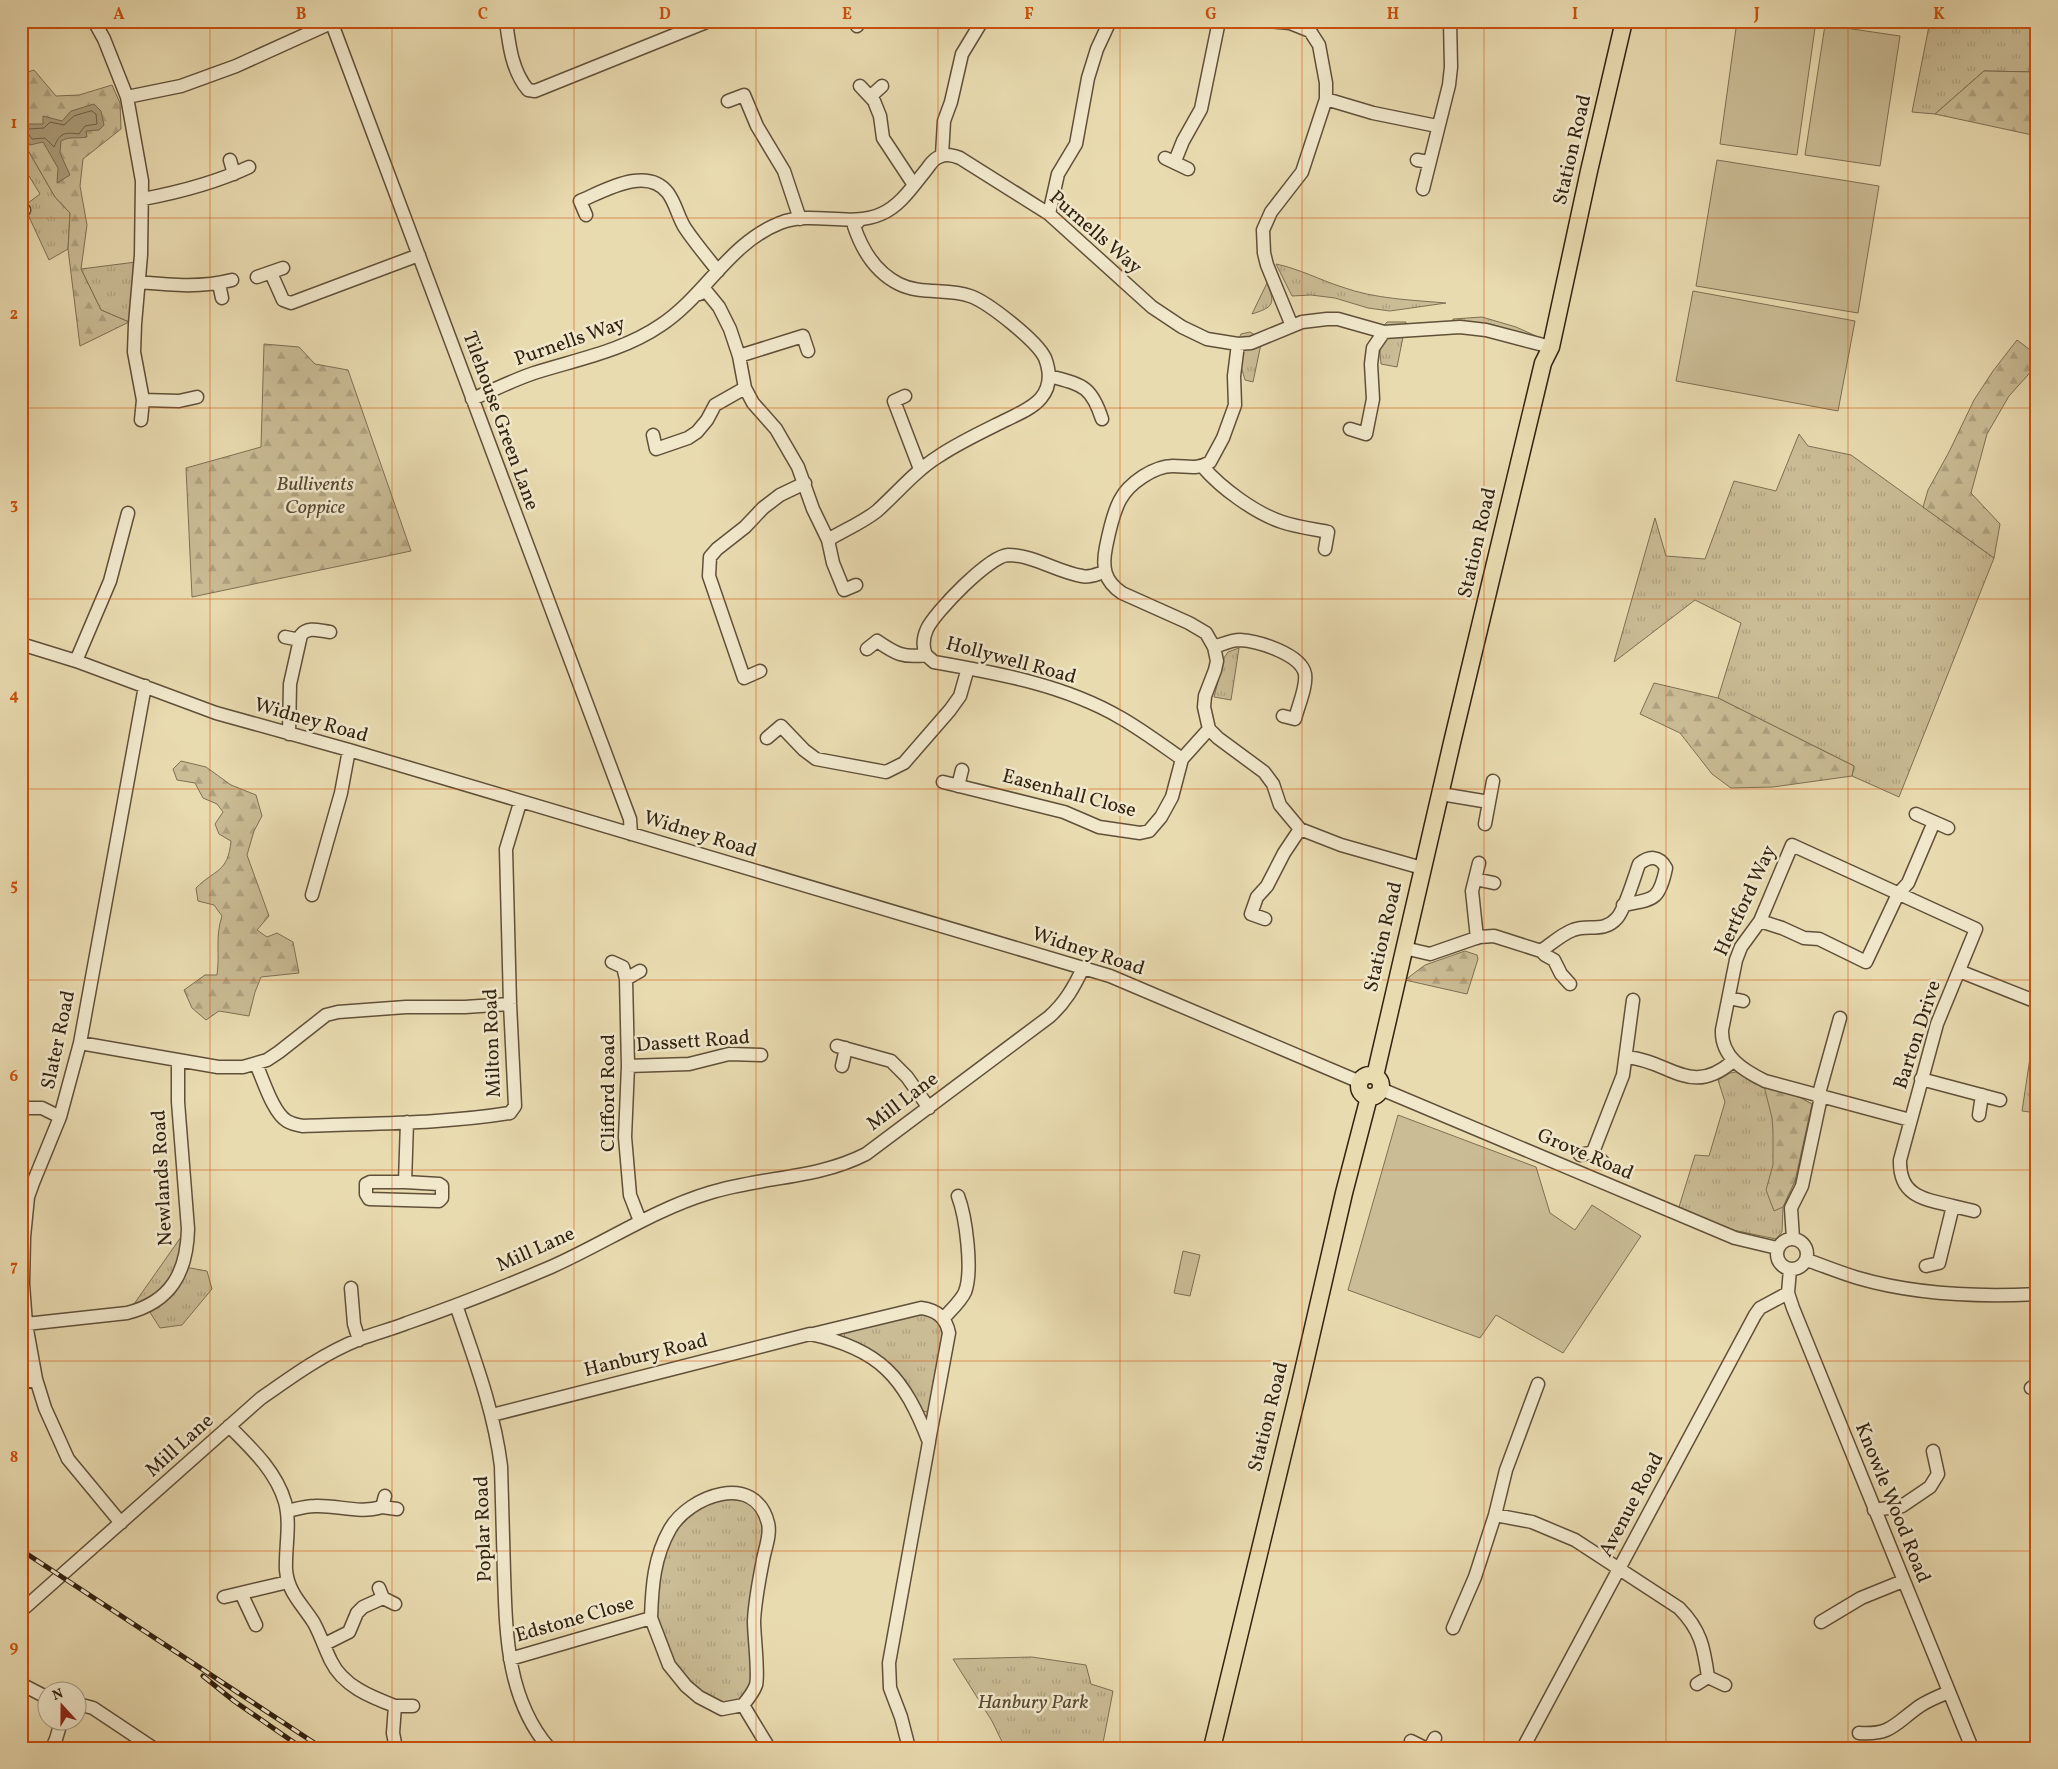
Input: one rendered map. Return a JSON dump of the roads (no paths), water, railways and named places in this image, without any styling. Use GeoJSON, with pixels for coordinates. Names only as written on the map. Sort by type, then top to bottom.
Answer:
{"type":"FeatureCollection","features":[{"type":"Feature","properties":{"kind":"main road","name":"Station Road"},"geometry":{"type":"LineString","coordinates":[[1212,1748],[1543,363],[1551,347],[1624,21]]}},
{"type":"Feature","properties":{"kind":"street"},"geometry":{"type":"LineString","coordinates":[[94,21],[104,39],[127,97],[142,181],[143,199],[134,352],[143,400],[141,420]]}},
{"type":"Feature","properties":{"kind":"street"},"geometry":{"type":"LineString","coordinates":[[506,21],[509,51],[516,70],[528,90],[535,91],[709,21]]}},
{"type":"Feature","properties":{"kind":"street"},"geometry":{"type":"LineString","coordinates":[[942,155],[944,121],[951,102],[962,54],[982,21]]}},
{"type":"Feature","properties":{"kind":"street"},"geometry":{"type":"LineString","coordinates":[[1049,214],[1058,174],[1076,144],[1088,78],[1097,49],[1110,21]]}},
{"type":"Feature","properties":{"kind":"street"},"geometry":{"type":"LineString","coordinates":[[1188,169],[1170,160],[1201,109],[1219,21]]}},
{"type":"Feature","properties":{"kind":"street"},"geometry":{"type":"LineString","coordinates":[[1267,21],[1312,26],[1323,63],[1326,99],[1302,172],[1271,212],[1263,230],[1266,265],[1292,326]]}},
{"type":"Feature","properties":{"kind":"street"},"geometry":{"type":"LineString","coordinates":[[1423,189],[1423,161],[1438,126],[1450,76],[1450,21]]}},
{"type":"Feature","properties":{"kind":"street"},"geometry":{"type":"LineString","coordinates":[[127,97],[181,86],[236,66],[331,22]]}},
{"type":"Feature","properties":{"kind":"street","name":"Tilehouse Green Lane"},"geometry":{"type":"LineString","coordinates":[[331,22],[630,819],[631,834]]}},
{"type":"Feature","properties":{"kind":"street"},"geometry":{"type":"LineString","coordinates":[[860,86],[871,96],[880,116],[883,138],[914,185]]}},
{"type":"Feature","properties":{"kind":"street"},"geometry":{"type":"LineString","coordinates":[[871,96],[882,86]]}},
{"type":"Feature","properties":{"kind":"street"},"geometry":{"type":"LineString","coordinates":[[728,102],[744,95],[757,126],[784,172],[800,219]]}},
{"type":"Feature","properties":{"kind":"street"},"geometry":{"type":"LineString","coordinates":[[1326,99],[1373,112],[1438,126]]}},
{"type":"Feature","properties":{"kind":"street","name":"Purnells Way"},"geometry":{"type":"LineString","coordinates":[[472,399],[532,374],[626,344],[661,325],[682,310],[699,294],[727,259],[760,232],[782,222],[800,219],[817,217],[860,220],[872,218],[892,208],[935,159],[949,154],[960,158],[1049,214],[1084,244],[1125,284],[1175,322],[1207,339],[1238,344],[1251,343],[1265,339],[1302,322],[1326,319],[1338,320],[1384,332],[1460,327],[1505,333],[1551,347]]}},
{"type":"Feature","properties":{"kind":"street"},"geometry":{"type":"LineString","coordinates":[[230,160],[234,174]]}},
{"type":"Feature","properties":{"kind":"street"},"geometry":{"type":"LineString","coordinates":[[143,199],[176,193],[234,174],[249,167]]}},
{"type":"Feature","properties":{"kind":"street"},"geometry":{"type":"LineString","coordinates":[[586,215],[580,201],[629,182],[643,180],[659,185],[668,192],[684,226],[718,271]]}},
{"type":"Feature","properties":{"kind":"street"},"geometry":{"type":"LineString","coordinates":[[828,540],[876,512],[920,470],[963,442],[1026,410],[1041,398],[1049,382],[1046,360],[1042,353],[1015,327],[981,301],[952,292],[913,289],[886,276],[871,261],[860,246],[854,226],[860,220]]}},
{"type":"Feature","properties":{"kind":"street"},"geometry":{"type":"LineString","coordinates":[[271,272],[283,300],[291,303],[419,255]]}},
{"type":"Feature","properties":{"kind":"street"},"geometry":{"type":"LineString","coordinates":[[257,277],[283,268]]}},
{"type":"Feature","properties":{"kind":"street"},"geometry":{"type":"LineString","coordinates":[[139,282],[188,286],[219,284],[232,280]]}},
{"type":"Feature","properties":{"kind":"street"},"geometry":{"type":"LineString","coordinates":[[219,284],[222,298]]}},
{"type":"Feature","properties":{"kind":"street"},"geometry":{"type":"LineString","coordinates":[[699,294],[706,291],[719,307],[730,329],[739,356],[744,388],[776,429],[798,467],[813,508],[828,540],[833,563],[844,590],[856,585]]}},
{"type":"Feature","properties":{"kind":"street"},"geometry":{"type":"LineString","coordinates":[[1350,430],[1366,434],[1373,399],[1372,348],[1384,332]]}},
{"type":"Feature","properties":{"kind":"street"},"geometry":{"type":"LineString","coordinates":[[739,356],[803,336],[808,351]]}},
{"type":"Feature","properties":{"kind":"street"},"geometry":{"type":"LineString","coordinates":[[1238,344],[1234,376],[1235,405],[1217,450],[1210,462],[1203,467],[1172,466],[1162,469],[1141,478],[1128,489],[1120,500],[1108,539],[1103,564],[1104,572],[1114,588],[1122,594],[1206,633],[1214,647],[1217,660],[1205,696],[1204,707],[1209,729],[1218,738],[1264,772],[1273,784],[1280,805],[1300,830],[1341,845],[1422,868]]}},
{"type":"Feature","properties":{"kind":"street"},"geometry":{"type":"LineString","coordinates":[[1049,376],[1086,388],[1104,411]]}},
{"type":"Feature","properties":{"kind":"street"},"geometry":{"type":"LineString","coordinates":[[653,435],[656,449],[688,438],[702,426],[715,405],[744,388]]}},
{"type":"Feature","properties":{"kind":"street"},"geometry":{"type":"LineString","coordinates":[[143,400],[179,401],[197,396]]}},
{"type":"Feature","properties":{"kind":"street"},"geometry":{"type":"LineString","coordinates":[[905,396],[894,401],[920,470]]}},
{"type":"Feature","properties":{"kind":"street"},"geometry":{"type":"LineString","coordinates":[[1203,467],[1214,480],[1260,511],[1282,522],[1328,532],[1325,549]]}},
{"type":"Feature","properties":{"kind":"street"},"geometry":{"type":"LineString","coordinates":[[760,671],[744,678],[709,576],[710,557],[745,527],[763,508],[780,495],[805,483]]}},
{"type":"Feature","properties":{"kind":"street"},"geometry":{"type":"LineString","coordinates":[[76,661],[127,536],[128,513]]}},
{"type":"Feature","properties":{"kind":"street","name":"Hollywell Road"},"geometry":{"type":"LineString","coordinates":[[1104,572],[1082,576],[1045,563],[1015,556],[999,557],[988,564],[937,614],[927,628],[923,648],[926,655],[934,662],[1024,680],[1084,700],[1120,717],[1182,758]]}},
{"type":"Feature","properties":{"kind":"street"},"geometry":{"type":"LineString","coordinates":[[289,734],[290,684],[300,640],[304,631],[330,632]]}},
{"type":"Feature","properties":{"kind":"street"},"geometry":{"type":"LineString","coordinates":[[285,637],[300,640]]}},
{"type":"Feature","properties":{"kind":"street"},"geometry":{"type":"LineString","coordinates":[[1214,647],[1238,640],[1249,641],[1282,652],[1300,662],[1304,669],[1305,679],[1295,719],[1283,716]]}},
{"type":"Feature","properties":{"kind":"street","name":"Hollywell Road"},"geometry":{"type":"LineString","coordinates":[[867,648],[877,641],[895,654],[904,656],[926,655]]}},
{"type":"Feature","properties":{"kind":"street","name":"Widney Road"},"geometry":{"type":"LineString","coordinates":[[22,648],[76,661],[216,713],[349,750],[520,803],[1083,968],[1122,981],[1371,1086]]}},
{"type":"Feature","properties":{"kind":"street"},"geometry":{"type":"LineString","coordinates":[[767,738],[781,726],[804,750],[816,758],[886,772],[904,763],[950,710],[960,696],[968,668]]}},
{"type":"Feature","properties":{"kind":"street","name":"Slater Road"},"geometry":{"type":"LineString","coordinates":[[121,1523],[68,1459],[56,1435],[36,1378],[26,1324],[23,1259],[28,1197],[60,1117],[80,1043],[144,686]]}},
{"type":"Feature","properties":{"kind":"street"},"geometry":{"type":"LineString","coordinates":[[1182,758],[1209,729]]}},
{"type":"Feature","properties":{"kind":"street"},"geometry":{"type":"LineString","coordinates":[[312,895],[341,793],[349,750]]}},
{"type":"Feature","properties":{"kind":"street","name":"Easenhall Close"},"geometry":{"type":"LineString","coordinates":[[943,782],[1064,812],[1099,826],[1140,833],[1149,831],[1161,817],[1172,797],[1182,758]]}},
{"type":"Feature","properties":{"kind":"street"},"geometry":{"type":"LineString","coordinates":[[958,786],[962,770]]}},
{"type":"Feature","properties":{"kind":"street"},"geometry":{"type":"LineString","coordinates":[[1486,824],[1493,781]]}},
{"type":"Feature","properties":{"kind":"street"},"geometry":{"type":"LineString","coordinates":[[1441,794],[1489,802]]}},
{"type":"Feature","properties":{"kind":"street","name":"Milton Road"},"geometry":{"type":"LineString","coordinates":[[256,1064],[283,1118],[293,1124],[303,1126],[487,1117],[510,1113],[515,1106],[506,849],[520,803]]}},
{"type":"Feature","properties":{"kind":"street"},"geometry":{"type":"LineString","coordinates":[[1916,814],[1948,828]]}},
{"type":"Feature","properties":{"kind":"street"},"geometry":{"type":"LineString","coordinates":[[1760,921],[1804,938],[1819,939],[1866,962],[1898,894],[1908,883],[1934,822]]}},
{"type":"Feature","properties":{"kind":"street"},"geometry":{"type":"LineString","coordinates":[[1265,919],[1251,914],[1257,897],[1267,886],[1284,853],[1300,830]]}},
{"type":"Feature","properties":{"kind":"street","name":"Hertford Way"},"geometry":{"type":"LineString","coordinates":[[1898,894],[1792,845],[1760,921],[1741,946],[1736,960],[1724,1016],[1722,1040],[1726,1051],[1733,1061],[1764,1082],[1910,1120]]}},
{"type":"Feature","properties":{"kind":"street"},"geometry":{"type":"LineString","coordinates":[[1477,938],[1472,906],[1472,891],[1479,863]]}},
{"type":"Feature","properties":{"kind":"street"},"geometry":{"type":"LineString","coordinates":[[1475,879],[1494,883]]}},
{"type":"Feature","properties":{"kind":"street","name":"Barton Drive"},"geometry":{"type":"LineString","coordinates":[[1898,894],[1976,929],[1937,1024],[1900,1160],[1900,1174],[1904,1185],[1912,1193],[1974,1211]]}},
{"type":"Feature","properties":{"kind":"street"},"geometry":{"type":"LineString","coordinates":[[1541,951],[1572,930],[1580,928],[1592,929],[1611,924],[1618,917],[1623,905]]}},
{"type":"Feature","properties":{"kind":"street"},"geometry":{"type":"LineString","coordinates":[[1404,948],[1430,954],[1477,938],[1494,936],[1541,951],[1554,960],[1561,974],[1570,984]]}},
{"type":"Feature","properties":{"kind":"street"},"geometry":{"type":"LineString","coordinates":[[612,962],[623,967],[626,979],[640,971]]}},
{"type":"Feature","properties":{"kind":"street","name":"Mill Lane"},"geometry":{"type":"LineString","coordinates":[[21,1611],[260,1399],[293,1376],[359,1340],[456,1305],[552,1266],[655,1213],[710,1192],[825,1171],[846,1164],[866,1154],[1058,1009],[1073,989],[1083,968]]}},
{"type":"Feature","properties":{"kind":"street"},"geometry":{"type":"LineString","coordinates":[[1959,971],[2037,1002]]}},
{"type":"Feature","properties":{"kind":"street","name":"Clifford Road"},"geometry":{"type":"LineString","coordinates":[[626,979],[628,1066],[625,1137],[630,1195],[640,1221]]}},
{"type":"Feature","properties":{"kind":"street"},"geometry":{"type":"LineString","coordinates":[[1729,998],[1742,1001]]}},
{"type":"Feature","properties":{"kind":"street"},"geometry":{"type":"LineString","coordinates":[[1593,1152],[1623,1074],[1627,1057],[1624,1017],[1633,1000]]}},
{"type":"Feature","properties":{"kind":"street"},"geometry":{"type":"LineString","coordinates":[[80,1043],[218,1067],[243,1067],[256,1064],[279,1052],[326,1015],[338,1012],[406,1007],[465,1008],[510,1004]]}},
{"type":"Feature","properties":{"kind":"street"},"geometry":{"type":"LineString","coordinates":[[1793,1239],[1791,1208],[1802,1186],[1820,1097],[1840,1018]]}},
{"type":"Feature","properties":{"kind":"street"},"geometry":{"type":"LineString","coordinates":[[842,1066],[842,1047],[891,1061],[907,1077],[929,1108]]}},
{"type":"Feature","properties":{"kind":"street","name":"Dassett Road"},"geometry":{"type":"LineString","coordinates":[[628,1066],[689,1064],[729,1054],[761,1055]]}},
{"type":"Feature","properties":{"kind":"street"},"geometry":{"type":"LineString","coordinates":[[1627,1057],[1638,1058],[1672,1072],[1693,1077],[1709,1077],[1733,1061]]}},
{"type":"Feature","properties":{"kind":"street","name":"Newlands Road"},"geometry":{"type":"LineString","coordinates":[[26,1324],[139,1310],[161,1297],[178,1276],[185,1262],[188,1230],[178,1102],[178,1060]]}},
{"type":"Feature","properties":{"kind":"street"},"geometry":{"type":"LineString","coordinates":[[1921,1079],[2000,1100]]}},
{"type":"Feature","properties":{"kind":"street","name":"Grove Road"},"geometry":{"type":"LineString","coordinates":[[1371,1086],[1735,1238],[1778,1248]]}},
{"type":"Feature","properties":{"kind":"street"},"geometry":{"type":"LineString","coordinates":[[1979,1115],[1982,1095]]}},
{"type":"Feature","properties":{"kind":"street"},"geometry":{"type":"LineString","coordinates":[[21,1108],[42,1108],[60,1117]]}},
{"type":"Feature","properties":{"kind":"street"},"geometry":{"type":"LineString","coordinates":[[405,1182],[407,1122]]}},
{"type":"Feature","properties":{"kind":"street"},"geometry":{"type":"LineString","coordinates":[[1580,1155],[1593,1152]]}},
{"type":"Feature","properties":{"kind":"street"},"geometry":{"type":"LineString","coordinates":[[1593,1152],[1603,1162]]}},
{"type":"Feature","properties":{"kind":"street"},"geometry":{"type":"LineString","coordinates":[[370,1182],[405,1182],[439,1184],[442,1186],[442,1198],[439,1201],[369,1199],[366,1194],[366,1184],[370,1182]]}},
{"type":"Feature","properties":{"kind":"street"},"geometry":{"type":"LineString","coordinates":[[909,1748],[901,1717],[890,1688],[889,1663],[949,1333],[943,1319],[965,1292],[968,1272],[964,1211],[958,1196]]}},
{"type":"Feature","properties":{"kind":"street"},"geometry":{"type":"LineString","coordinates":[[1926,1266],[1944,1265],[1953,1206]]}},
{"type":"Feature","properties":{"kind":"street"},"geometry":{"type":"LineString","coordinates":[[1793,1239],[1802,1243],[1805,1247],[1808,1253],[1807,1260],[1797,1268],[1786,1269],[1779,1263],[1776,1255],[1778,1248],[1782,1242],[1793,1239]]}},
{"type":"Feature","properties":{"kind":"street"},"geometry":{"type":"LineString","coordinates":[[1807,1260],[1858,1278],[1937,1292],[1984,1296],[2037,1294]]}},
{"type":"Feature","properties":{"kind":"street","name":"Knowle Wood Road"},"geometry":{"type":"LineString","coordinates":[[1790,1269],[1788,1293],[1874,1510],[1972,1748]]}},
{"type":"Feature","properties":{"kind":"street"},"geometry":{"type":"LineString","coordinates":[[351,1288],[354,1324],[359,1340]]}},
{"type":"Feature","properties":{"kind":"street","name":"Avenue Road"},"geometry":{"type":"LineString","coordinates":[[1523,1748],[1755,1315],[1760,1308],[1788,1293]]}},
{"type":"Feature","properties":{"kind":"street","name":"Poplar Road"},"geometry":{"type":"LineString","coordinates":[[456,1305],[492,1415],[501,1466],[506,1630],[510,1659],[517,1690],[526,1713],[537,1734],[549,1748]]}},
{"type":"Feature","properties":{"kind":"street","name":"Hanbury Road"},"geometry":{"type":"LineString","coordinates":[[492,1415],[810,1334],[921,1308],[930,1309],[943,1319]]}},
{"type":"Feature","properties":{"kind":"street","name":"Hanbury Road"},"geometry":{"type":"LineString","coordinates":[[810,1334],[831,1338],[866,1353],[891,1372],[911,1401],[929,1442]]}},
{"type":"Feature","properties":{"kind":"street"},"geometry":{"type":"LineString","coordinates":[[21,1383],[36,1378]]}},
{"type":"Feature","properties":{"kind":"street"},"geometry":{"type":"LineString","coordinates":[[1453,1628],[1476,1577],[1495,1515],[1506,1470],[1538,1384]]}},
{"type":"Feature","properties":{"kind":"street"},"geometry":{"type":"LineString","coordinates":[[229,1426],[258,1455],[273,1477],[284,1500],[287,1511],[286,1570],[288,1582],[298,1601],[313,1622],[332,1663],[353,1686],[374,1698],[395,1706],[413,1706]]}},
{"type":"Feature","properties":{"kind":"street"},"geometry":{"type":"LineString","coordinates":[[1874,1510],[1902,1506],[1930,1488],[1938,1474],[1934,1451]]}},
{"type":"Feature","properties":{"kind":"street","name":"Edstone Close"},"geometry":{"type":"LineString","coordinates":[[732,1492],[746,1496],[756,1503],[764,1512],[769,1524],[769,1538],[754,1619],[756,1684],[743,1705],[722,1709],[699,1697],[686,1686],[669,1665],[651,1618],[654,1572],[658,1554],[671,1528],[679,1518],[691,1506],[716,1494],[732,1492]]}},
{"type":"Feature","properties":{"kind":"street"},"geometry":{"type":"LineString","coordinates":[[287,1511],[314,1506],[359,1510],[383,1502],[397,1510]]}},
{"type":"Feature","properties":{"kind":"street"},"geometry":{"type":"LineString","coordinates":[[1495,1515],[1532,1522],[1575,1540],[1679,1608],[1692,1621],[1698,1631],[1705,1655],[1708,1677]]}},
{"type":"Feature","properties":{"kind":"street"},"geometry":{"type":"LineString","coordinates":[[1821,1622],[1861,1598],[1903,1581]]}},
{"type":"Feature","properties":{"kind":"street"},"geometry":{"type":"LineString","coordinates":[[224,1597],[288,1582]]}},
{"type":"Feature","properties":{"kind":"street"},"geometry":{"type":"LineString","coordinates":[[241,1593],[256,1625]]}},
{"type":"Feature","properties":{"kind":"street"},"geometry":{"type":"LineString","coordinates":[[324,1644],[349,1632],[357,1613],[381,1593],[395,1604]]}},
{"type":"Feature","properties":{"kind":"street","name":"Edstone Close"},"geometry":{"type":"LineString","coordinates":[[510,1659],[651,1618]]}},
{"type":"Feature","properties":{"kind":"street"},"geometry":{"type":"LineString","coordinates":[[1697,1684],[1708,1677]]}},
{"type":"Feature","properties":{"kind":"street"},"geometry":{"type":"LineString","coordinates":[[1708,1677],[1725,1686]]}},
{"type":"Feature","properties":{"kind":"street"},"geometry":{"type":"LineString","coordinates":[[21,1684],[38,1693]]}},
{"type":"Feature","properties":{"kind":"street"},"geometry":{"type":"LineString","coordinates":[[1859,1733],[1874,1734],[1895,1726],[1918,1706],[1948,1692]]}},
{"type":"Feature","properties":{"kind":"street"},"geometry":{"type":"LineString","coordinates":[[743,1705],[769,1748]]}},
{"type":"Feature","properties":{"kind":"street"},"geometry":{"type":"LineString","coordinates":[[395,1706],[393,1733],[396,1748]]}},
{"type":"Feature","properties":{"kind":"street"},"geometry":{"type":"LineString","coordinates":[[88,1707],[93,1708],[153,1748]]}},
{"type":"Feature","properties":{"kind":"street"},"geometry":{"type":"LineString","coordinates":[[52,1748],[58,1732]]}},
{"type":"Feature","properties":{"kind":"street"},"geometry":{"type":"LineString","coordinates":[[1411,1740],[1425,1748]]}},
{"type":"Feature","properties":{"kind":"water"},"geometry":{"type":"Polygon","coordinates":[[[94,104],[101,111],[104,125],[99,130],[86,131],[87,137],[64,139],[61,141],[60,153],[70,175],[57,183],[58,168],[43,142],[30,145],[23,136],[21,129],[25,124],[43,124],[43,116],[62,121],[71,111],[94,104]]]}},
{"type":"Feature","properties":{"kind":"railway"},"geometry":{"type":"LineString","coordinates":[[21,1550],[322,1748]]}},
{"type":"Feature","properties":{"kind":"railway"},"geometry":{"type":"LineString","coordinates":[[203,1676],[234,1701],[302,1748]]}},
{"type":"Feature","properties":{"kind":"park label","name":"Bullivents Coppice"},"geometry":{"type":"Point","coordinates":[315,496]}},
{"type":"Feature","properties":{"kind":"park label","name":"Hanbury Park"},"geometry":{"type":"Point","coordinates":[1033,1703]}}]}
